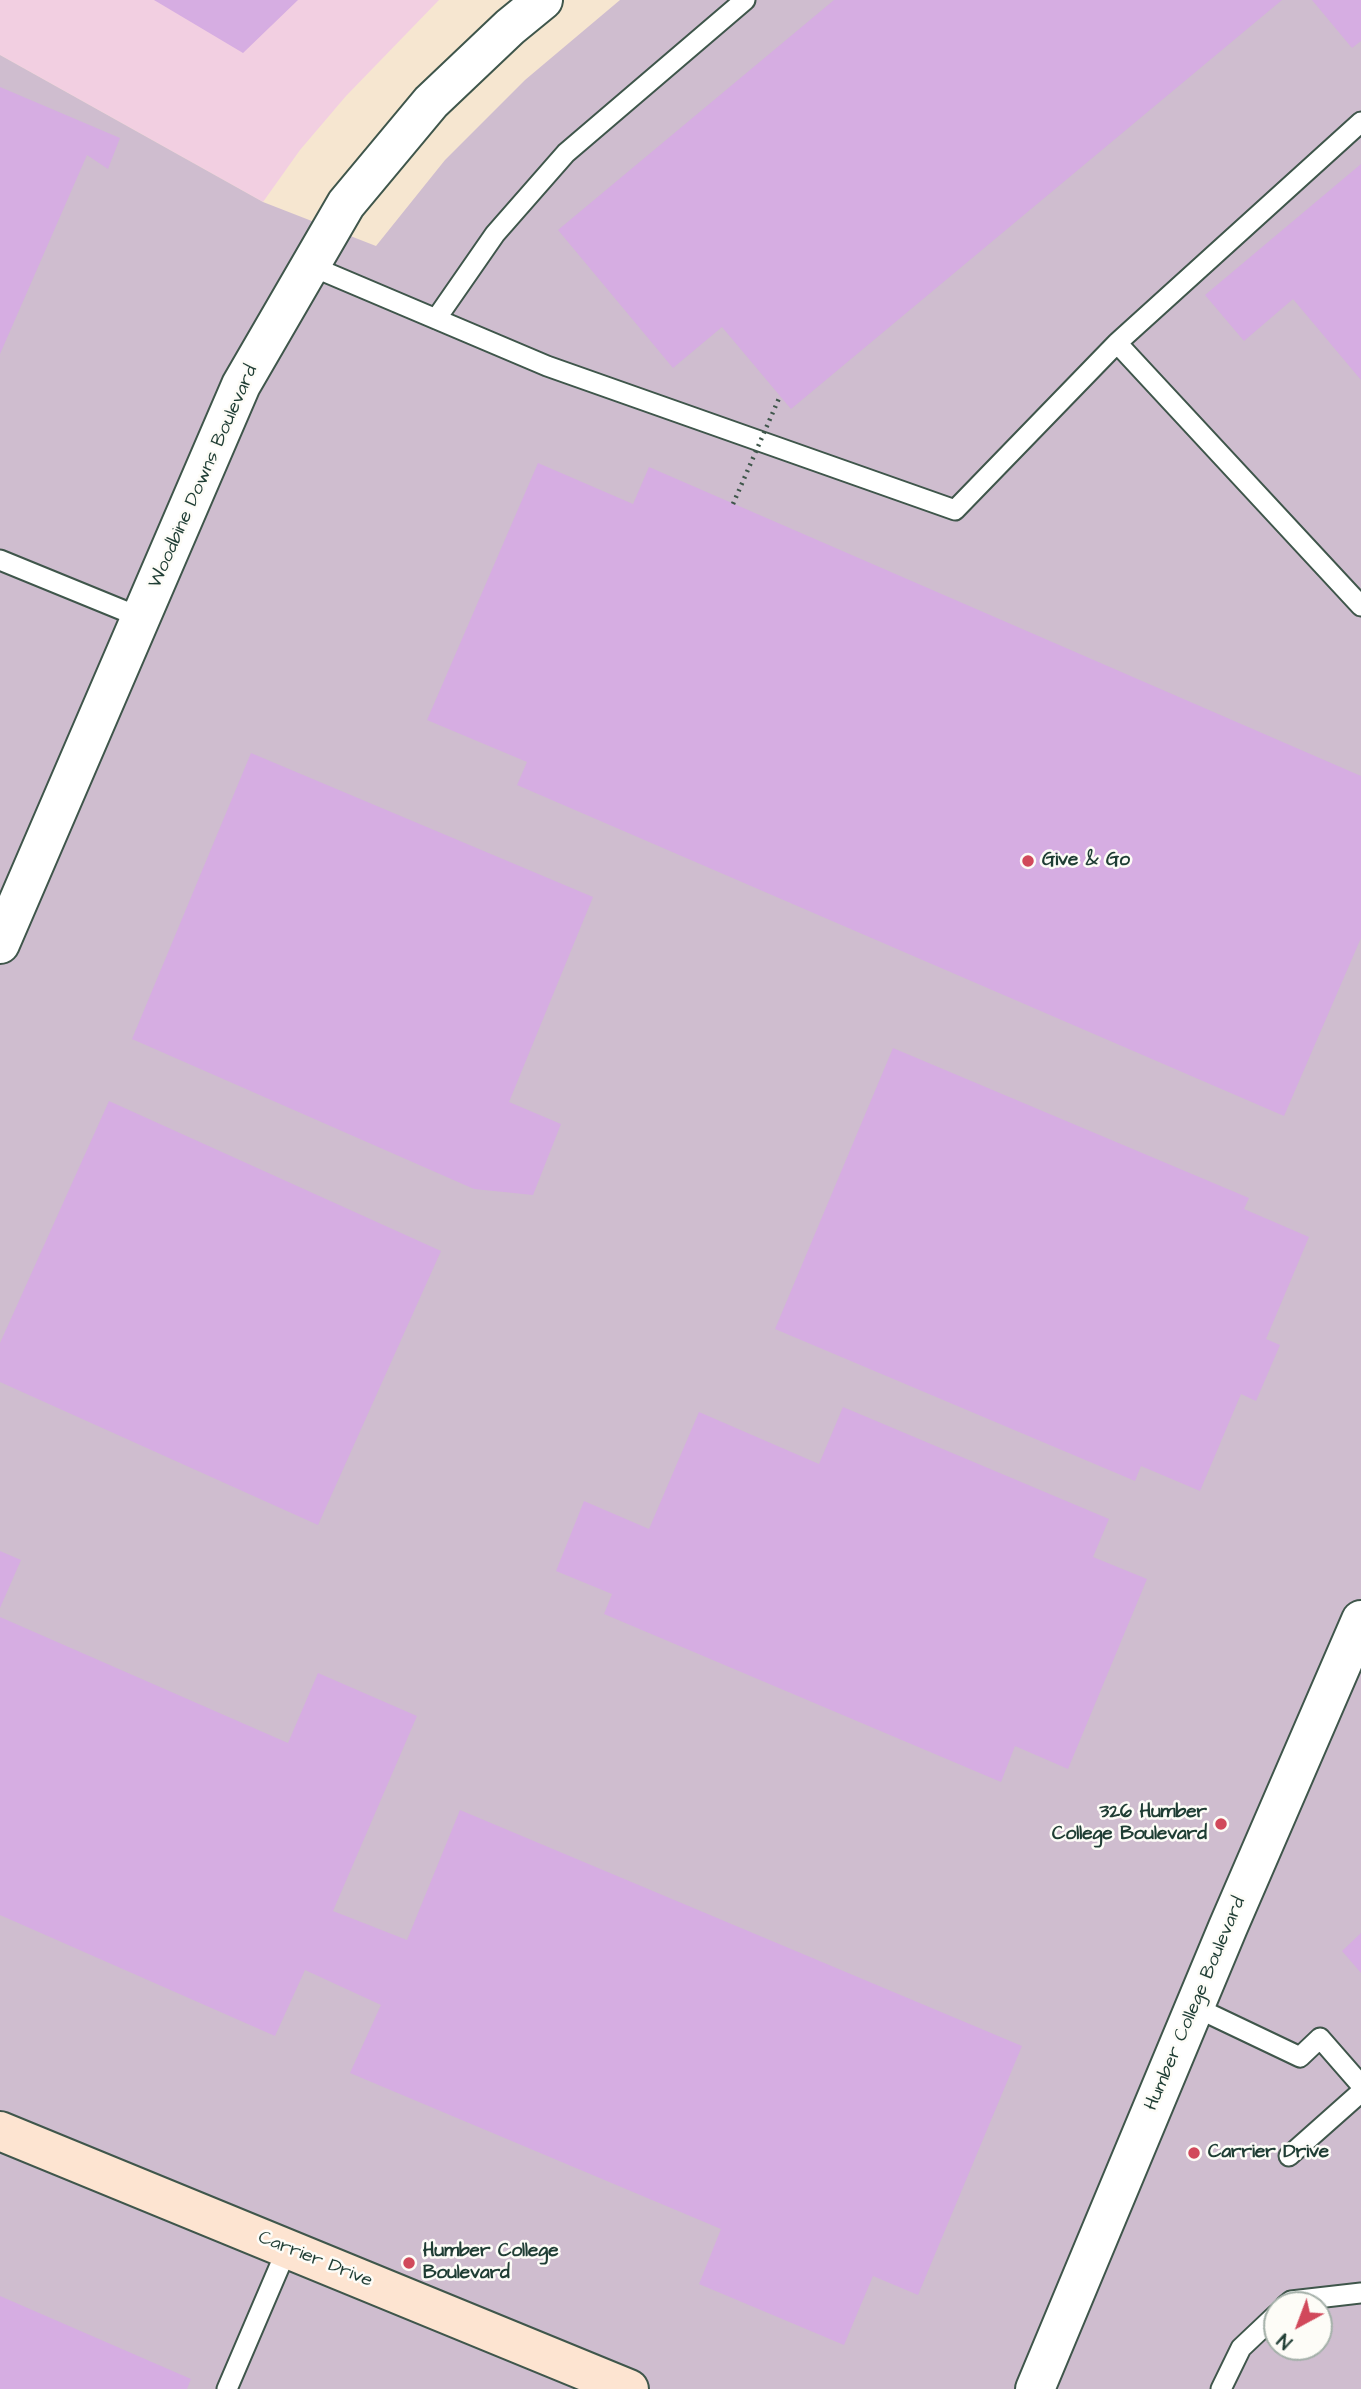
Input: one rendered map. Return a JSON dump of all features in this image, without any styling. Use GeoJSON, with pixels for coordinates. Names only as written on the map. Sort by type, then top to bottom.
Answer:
{"type":"FeatureCollection","features":[{"type":"Feature","properties":{"kind":"street","name":"Woodbine Downs Boulevard"},"geometry":{"type":"LineString","coordinates":[[0,944],[241,384],[346,204],[430,102],[510,27],[544,0]]}},
{"type":"Feature","properties":{"kind":"street","name":"Humber College Boulevard"},"geometry":{"type":"LineString","coordinates":[[1035,2389],[1361,1620]]}},
{"type":"Feature","properties":{"kind":"street","name":"Carrier Drive"},"geometry":{"type":"LineString","coordinates":[[0,2131],[629,2389]]}},
{"type":"Feature","properties":{"kind":"lane"},"geometry":{"type":"LineString","coordinates":[[436,319],[495,234],[566,153],[745,0]]}},
{"type":"Feature","properties":{"kind":"lane"},"geometry":{"type":"LineString","coordinates":[[311,265],[547,366],[955,510],[1117,344],[1361,122]]}},
{"type":"Feature","properties":{"kind":"lane"},"geometry":{"type":"LineString","coordinates":[[1117,344],[1361,606]]}},
{"type":"Feature","properties":{"kind":"lane"},"geometry":{"type":"LineString","coordinates":[[0,560],[142,618]]}},
{"type":"Feature","properties":{"kind":"lane"},"geometry":{"type":"LineString","coordinates":[[1195,2007],[1300,2056],[1320,2038],[1361,2085]]}},
{"type":"Feature","properties":{"kind":"lane"},"geometry":{"type":"LineString","coordinates":[[1289,2156],[1361,2092]]}},
{"type":"Feature","properties":{"kind":"lane"},"geometry":{"type":"LineString","coordinates":[[227,2389],[286,2249]]}},
{"type":"Feature","properties":{"kind":"lane"},"geometry":{"type":"LineString","coordinates":[[1333,2296],[1361,2293]]}},
{"type":"Feature","properties":{"kind":"lane"},"geometry":{"type":"LineString","coordinates":[[1220,2389],[1241,2348],[1263,2327]]}},
{"type":"Feature","properties":{"kind":"path"},"geometry":{"type":"LineString","coordinates":[[733,504],[780,396]]}},
{"type":"Feature","properties":{"kind":"shaded area"},"geometry":{"type":"Polygon","coordinates":[[[0,0],[439,0],[346,96],[300,150],[263,202],[0,55],[0,0]]]}},
{"type":"Feature","properties":{"kind":"shaded area"},"geometry":{"type":"Polygon","coordinates":[[[620,0],[1361,0],[1361,2389],[0,2389],[0,55],[263,202],[376,246],[445,160],[525,80],[620,0]]]}},
{"type":"Feature","properties":{"kind":"building"},"geometry":{"type":"Polygon","coordinates":[[[154,0],[298,0],[243,53],[154,0]]]}},
{"type":"Feature","properties":{"kind":"building"},"geometry":{"type":"Polygon","coordinates":[[[834,0],[1282,0],[791,409],[722,327],[673,368],[558,230],[834,0]]]}},
{"type":"Feature","properties":{"kind":"building"},"geometry":{"type":"Polygon","coordinates":[[[1312,0],[1361,0],[1361,41],[1352,48],[1312,0]]]}},
{"type":"Feature","properties":{"kind":"building"},"geometry":{"type":"Polygon","coordinates":[[[0,87],[120,138],[108,169],[87,155],[0,354],[0,87]]]}},
{"type":"Feature","properties":{"kind":"building"},"geometry":{"type":"Polygon","coordinates":[[[1361,164],[1361,380],[1293,299],[1244,341],[1205,295],[1361,164]]]}},
{"type":"Feature","properties":{"kind":"building","name":"Give & Go"},"geometry":{"type":"Polygon","coordinates":[[[538,463],[633,504],[649,467],[1361,776],[1361,938],[1284,1116],[517,785],[527,762],[427,720],[538,463]]]}},
{"type":"Feature","properties":{"kind":"building"},"geometry":{"type":"Polygon","coordinates":[[[251,753],[593,897],[509,1102],[561,1124],[533,1195],[474,1189],[132,1039],[251,753]]]}},
{"type":"Feature","properties":{"kind":"building"},"geometry":{"type":"Polygon","coordinates":[[[893,1048],[1249,1198],[1244,1209],[1309,1237],[1266,1339],[1280,1345],[1256,1401],[1241,1394],[1200,1491],[1141,1466],[1135,1481],[775,1329],[893,1048]]]}},
{"type":"Feature","properties":{"kind":"building"},"geometry":{"type":"Polygon","coordinates":[[[109,1101],[441,1251],[318,1525],[0,1382],[0,1343],[109,1101]]]}},
{"type":"Feature","properties":{"kind":"building"},"geometry":{"type":"Polygon","coordinates":[[[843,1407],[1109,1519],[1093,1557],[1147,1579],[1068,1769],[1015,1746],[1001,1782],[604,1614],[612,1594],[556,1571],[584,1501],[649,1529],[699,1412],[819,1464],[843,1407]]]}},
{"type":"Feature","properties":{"kind":"building"},"geometry":{"type":"Polygon","coordinates":[[[0,1551],[21,1560],[0,1608],[0,1551]]]}},
{"type":"Feature","properties":{"kind":"building"},"geometry":{"type":"Polygon","coordinates":[[[0,1617],[288,1743],[318,1673],[417,1716],[333,1911],[407,1940],[460,1810],[1022,2046],[918,2295],[873,2276],[844,2345],[699,2284],[721,2229],[350,2073],[381,2005],[305,1970],[275,2036],[0,1915],[0,1617]]]}},
{"type":"Feature","properties":{"kind":"building"},"geometry":{"type":"Polygon","coordinates":[[[1361,1933],[1361,1973],[1342,1951],[1361,1933]]]}},
{"type":"Feature","properties":{"kind":"building"},"geometry":{"type":"Polygon","coordinates":[[[0,2296],[191,2379],[187,2389],[0,2389],[0,2296]]]}},
{"type":"Feature","properties":{"kind":"place","name":"Give & Go"},"geometry":{"type":"Point","coordinates":[1028,861]}},
{"type":"Feature","properties":{"kind":"place","name":"326 Humber College Boulevard"},"geometry":{"type":"Point","coordinates":[1221,1824]}},
{"type":"Feature","properties":{"kind":"place","name":"Carrier Drive"},"geometry":{"type":"Point","coordinates":[1194,2153]}},
{"type":"Feature","properties":{"kind":"place","name":"Humber College Boulevard"},"geometry":{"type":"Point","coordinates":[409,2263]}}]}
